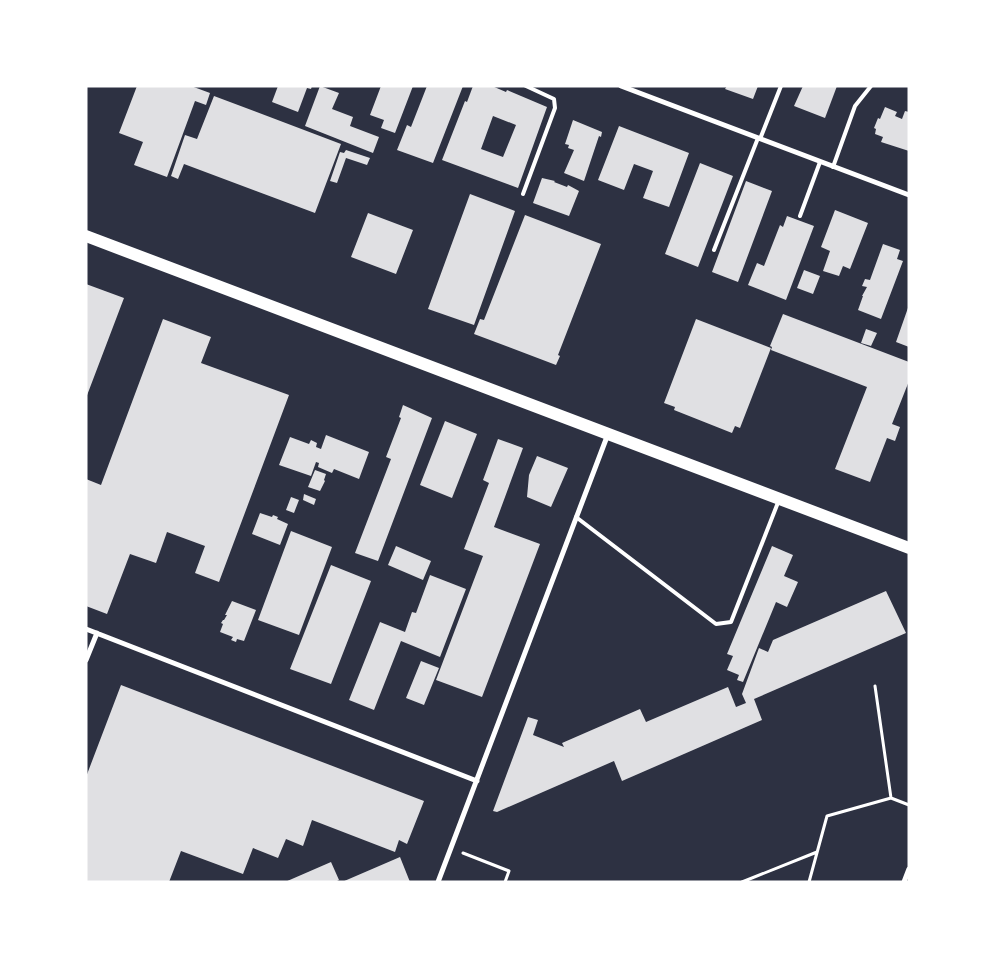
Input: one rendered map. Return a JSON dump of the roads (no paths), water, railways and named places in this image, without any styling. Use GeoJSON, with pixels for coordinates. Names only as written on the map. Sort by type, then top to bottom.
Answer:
{"type":"FeatureCollection","features":[{"type":"Feature","properties":{"kind":"main road"},"geometry":{"type":"LineString","coordinates":[[86,236],[909,548]]}},
{"type":"Feature","properties":{"kind":"street"},"geometry":{"type":"LineString","coordinates":[[621,86],[909,195]]}},
{"type":"Feature","properties":{"kind":"street"},"geometry":{"type":"LineString","coordinates":[[438,882],[608,434]]}},
{"type":"Feature","properties":{"kind":"street"},"geometry":{"type":"LineString","coordinates":[[86,629],[476,781]]}},
{"type":"Feature","properties":{"kind":"street"},"geometry":{"type":"LineString","coordinates":[[86,660],[97,633]]}},
{"type":"Feature","properties":{"kind":"street"},"geometry":{"type":"LineString","coordinates":[[904,882],[909,869]]}},
{"type":"Feature","properties":{"kind":"lane"},"geometry":{"type":"LineString","coordinates":[[523,194],[555,108],[554,99],[526,86]]}},
{"type":"Feature","properties":{"kind":"lane"},"geometry":{"type":"LineString","coordinates":[[714,250],[781,86]]}},
{"type":"Feature","properties":{"kind":"lane"},"geometry":{"type":"LineString","coordinates":[[833,166],[855,106],[871,86]]}},
{"type":"Feature","properties":{"kind":"lane"},"geometry":{"type":"LineString","coordinates":[[800,216],[820,162]]}},
{"type":"Feature","properties":{"kind":"lane"},"geometry":{"type":"LineString","coordinates":[[576,517],[716,624],[731,622],[779,498]]}}]}
